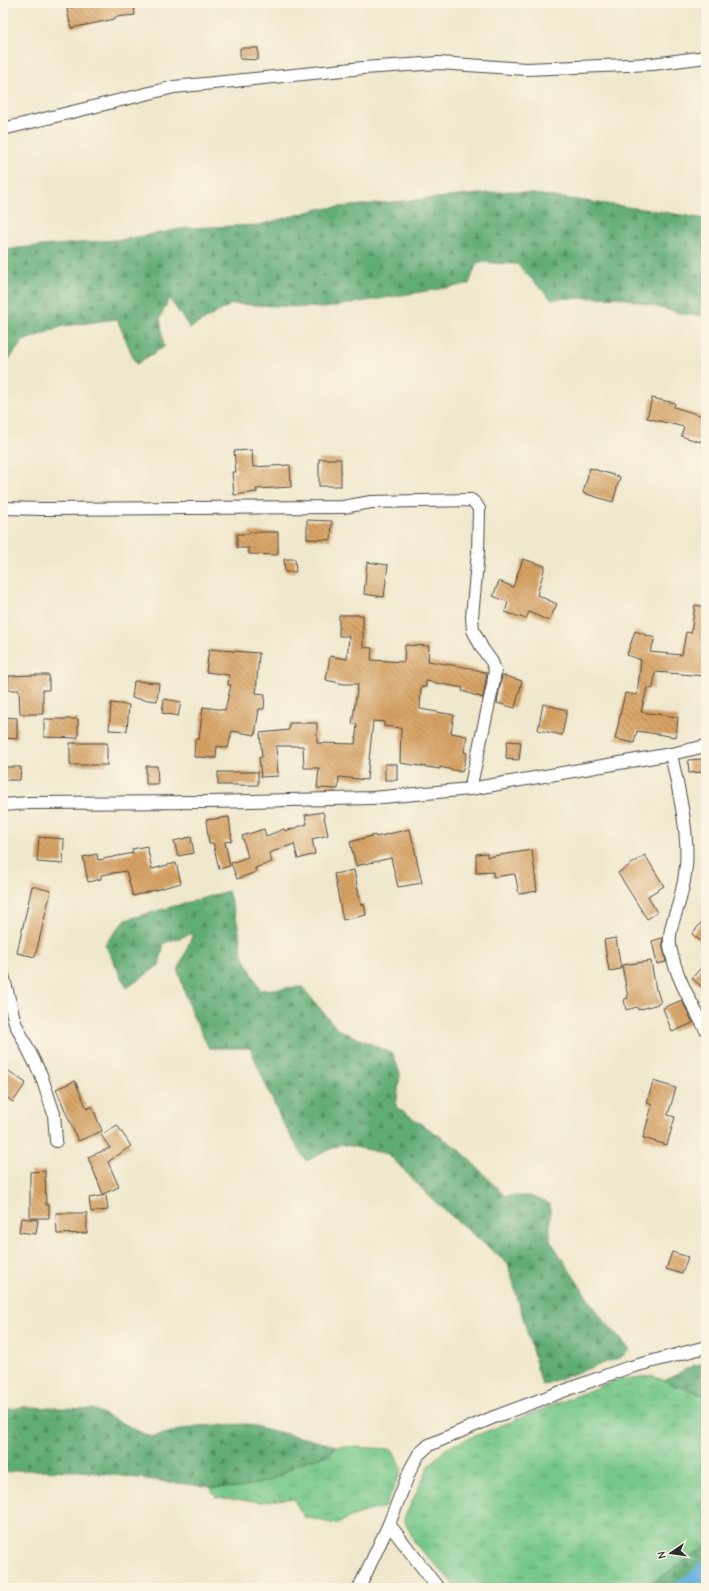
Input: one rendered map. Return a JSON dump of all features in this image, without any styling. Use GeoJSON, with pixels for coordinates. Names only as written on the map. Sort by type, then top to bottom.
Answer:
{"type":"FeatureCollection","features":[{"type":"Feature","properties":{"kind":"street"},"geometry":{"type":"LineString","coordinates":[[3,129],[174,87],[347,70],[439,63],[526,69],[653,64],[706,57]]}},
{"type":"Feature","properties":{"kind":"street"},"geometry":{"type":"LineString","coordinates":[[3,508],[343,507],[371,502],[471,500],[476,504],[478,509],[478,552],[473,630],[482,648],[492,662],[495,670],[470,788]]}},
{"type":"Feature","properties":{"kind":"street"},"geometry":{"type":"LineString","coordinates":[[3,805],[28,803],[372,798],[470,788],[671,754],[706,746]]}},
{"type":"Feature","properties":{"kind":"street"},"geometry":{"type":"LineString","coordinates":[[671,754],[679,790],[686,842],[686,864],[680,898],[670,933],[670,944],[675,967],[706,1030]]}},
{"type":"Feature","properties":{"kind":"street"},"geometry":{"type":"LineString","coordinates":[[3,975],[15,1023],[41,1075],[54,1114],[56,1141]]}},
{"type":"Feature","properties":{"kind":"street"},"geometry":{"type":"LineString","coordinates":[[359,1588],[389,1524],[411,1468],[419,1454],[429,1445],[494,1417],[627,1368],[706,1347]]}},
{"type":"Feature","properties":{"kind":"street"},"geometry":{"type":"LineString","coordinates":[[389,1524],[438,1588]]}},
{"type":"Feature","properties":{"kind":"green space"},"geometry":{"type":"Polygon","coordinates":[[[511,191],[706,219],[706,316],[683,314],[619,297],[551,299],[517,264],[477,262],[469,284],[324,308],[232,304],[190,328],[169,298],[160,318],[164,347],[136,364],[117,319],[63,326],[23,341],[3,367],[3,251],[18,248],[127,239],[187,228],[259,225],[319,209],[511,191]]]}},
{"type":"Feature","properties":{"kind":"green space"},"geometry":{"type":"Polygon","coordinates":[[[228,891],[238,925],[242,953],[260,990],[302,987],[337,1029],[393,1054],[400,1074],[396,1107],[459,1149],[505,1196],[530,1196],[550,1204],[550,1240],[596,1311],[630,1350],[621,1357],[542,1385],[508,1264],[435,1202],[388,1154],[341,1144],[306,1161],[282,1122],[250,1048],[209,1048],[192,1014],[178,971],[193,933],[164,943],[159,965],[127,988],[105,944],[125,920],[228,891]]]}},
{"type":"Feature","properties":{"kind":"green space"},"geometry":{"type":"Polygon","coordinates":[[[706,1363],[706,1396],[664,1381],[694,1365],[706,1363]]]}},
{"type":"Feature","properties":{"kind":"green space"},"geometry":{"type":"Polygon","coordinates":[[[652,1376],[706,1396],[706,1546],[657,1580],[634,1588],[454,1588],[452,1582],[416,1545],[404,1519],[429,1465],[447,1447],[616,1380],[652,1376]]]}},
{"type":"Feature","properties":{"kind":"green space"},"geometry":{"type":"Polygon","coordinates":[[[24,1407],[93,1409],[150,1437],[197,1426],[246,1424],[336,1446],[328,1455],[304,1461],[269,1481],[238,1488],[210,1487],[81,1471],[20,1470],[3,1473],[3,1410],[24,1407]]]}},
{"type":"Feature","properties":{"kind":"green space"},"geometry":{"type":"Polygon","coordinates":[[[336,1446],[392,1449],[402,1470],[384,1508],[359,1514],[336,1524],[304,1517],[293,1498],[262,1502],[216,1497],[210,1487],[238,1488],[269,1481],[304,1461],[328,1455],[336,1446]]]}},
{"type":"Feature","properties":{"kind":"green space"},"geometry":{"type":"Polygon","coordinates":[[[706,1546],[706,1588],[634,1588],[657,1580],[706,1546]]]}},
{"type":"Feature","properties":{"kind":"building"},"geometry":{"type":"Polygon","coordinates":[[[93,3],[134,3],[135,15],[115,17],[115,19],[71,28],[67,9],[93,3]]]}},
{"type":"Feature","properties":{"kind":"building"},"geometry":{"type":"Polygon","coordinates":[[[240,48],[258,48],[258,60],[240,59],[240,48]]]}},
{"type":"Feature","properties":{"kind":"building"},"geometry":{"type":"Polygon","coordinates":[[[652,398],[675,403],[674,407],[706,417],[706,441],[701,440],[700,442],[681,436],[684,427],[647,418],[652,398]]]}},
{"type":"Feature","properties":{"kind":"building"},"geometry":{"type":"Polygon","coordinates":[[[252,450],[253,467],[290,465],[291,487],[256,489],[257,492],[234,495],[232,472],[236,472],[234,451],[252,450]]]}},
{"type":"Feature","properties":{"kind":"building"},"geometry":{"type":"Polygon","coordinates":[[[319,459],[341,459],[341,486],[319,486],[319,459]]]}},
{"type":"Feature","properties":{"kind":"building"},"geometry":{"type":"Polygon","coordinates":[[[590,468],[620,477],[613,502],[583,493],[590,468]]]}},
{"type":"Feature","properties":{"kind":"building"},"geometry":{"type":"Polygon","coordinates":[[[307,520],[332,521],[331,540],[307,539],[307,520]]]}},
{"type":"Feature","properties":{"kind":"building"},"geometry":{"type":"Polygon","coordinates":[[[249,532],[278,532],[278,555],[249,554],[249,548],[237,548],[237,534],[249,534],[249,532]]]}},
{"type":"Feature","properties":{"kind":"building"},"geometry":{"type":"Polygon","coordinates":[[[284,559],[295,559],[296,572],[285,572],[284,559]]]}},
{"type":"Feature","properties":{"kind":"building"},"geometry":{"type":"Polygon","coordinates":[[[523,559],[545,566],[537,595],[557,604],[549,621],[529,612],[526,619],[505,612],[508,602],[493,596],[499,581],[513,587],[523,559]]]}},
{"type":"Feature","properties":{"kind":"building"},"geometry":{"type":"Polygon","coordinates":[[[367,562],[388,565],[384,597],[364,594],[367,562]]]}},
{"type":"Feature","properties":{"kind":"building"},"geometry":{"type":"Polygon","coordinates":[[[695,605],[706,607],[706,676],[655,672],[653,689],[647,688],[641,712],[678,717],[676,737],[637,731],[634,743],[615,739],[625,693],[637,695],[641,660],[627,655],[635,631],[655,638],[650,652],[682,655],[686,632],[691,633],[695,605]]]}},
{"type":"Feature","properties":{"kind":"building"},"geometry":{"type":"Polygon","coordinates":[[[339,615],[363,615],[363,647],[372,648],[371,660],[404,662],[405,645],[429,646],[428,661],[470,668],[487,673],[483,698],[462,691],[463,688],[426,681],[426,687],[421,687],[420,709],[454,715],[451,733],[467,736],[464,752],[467,753],[462,772],[440,767],[440,769],[400,763],[401,728],[384,726],[384,722],[373,721],[367,780],[339,777],[338,789],[317,788],[319,768],[304,768],[303,746],[276,746],[278,776],[261,777],[259,758],[262,757],[260,733],[289,730],[289,723],[317,723],[317,743],[355,744],[357,724],[352,724],[358,684],[344,684],[326,680],[330,656],[347,659],[349,636],[339,636],[339,615]]]}},
{"type":"Feature","properties":{"kind":"building"},"geometry":{"type":"Polygon","coordinates":[[[209,649],[259,653],[256,693],[265,694],[264,709],[259,709],[255,735],[232,731],[228,748],[217,746],[216,758],[194,757],[195,739],[199,739],[203,707],[225,710],[231,685],[228,685],[229,675],[206,672],[209,649]]]}},
{"type":"Feature","properties":{"kind":"building"},"geometry":{"type":"Polygon","coordinates":[[[49,675],[49,690],[43,690],[43,714],[20,714],[19,690],[8,690],[9,676],[49,675]]]}},
{"type":"Feature","properties":{"kind":"building"},"geometry":{"type":"Polygon","coordinates":[[[502,675],[522,681],[515,708],[497,703],[502,675]]]}},
{"type":"Feature","properties":{"kind":"building"},"geometry":{"type":"Polygon","coordinates":[[[134,681],[159,683],[157,701],[132,698],[134,681]]]}},
{"type":"Feature","properties":{"kind":"building"},"geometry":{"type":"Polygon","coordinates":[[[164,699],[181,702],[178,716],[162,713],[164,699]]]}},
{"type":"Feature","properties":{"kind":"building"},"geometry":{"type":"Polygon","coordinates":[[[111,703],[129,705],[127,731],[109,730],[111,703]]]}},
{"type":"Feature","properties":{"kind":"building"},"geometry":{"type":"Polygon","coordinates":[[[543,704],[567,710],[562,735],[538,730],[543,704]]]}},
{"type":"Feature","properties":{"kind":"building"},"geometry":{"type":"Polygon","coordinates":[[[5,717],[17,718],[17,739],[5,738],[5,717]]]}},
{"type":"Feature","properties":{"kind":"building"},"geometry":{"type":"Polygon","coordinates":[[[44,719],[78,719],[78,738],[44,737],[44,719]]]}},
{"type":"Feature","properties":{"kind":"building"},"geometry":{"type":"Polygon","coordinates":[[[507,741],[521,742],[519,760],[506,759],[507,741]]]}},
{"type":"Feature","properties":{"kind":"building"},"geometry":{"type":"Polygon","coordinates":[[[70,743],[107,743],[107,765],[70,765],[70,743]]]}},
{"type":"Feature","properties":{"kind":"building"},"geometry":{"type":"Polygon","coordinates":[[[703,759],[703,772],[689,773],[688,760],[703,759]]]}},
{"type":"Feature","properties":{"kind":"building"},"geometry":{"type":"Polygon","coordinates":[[[385,764],[397,764],[397,780],[385,780],[385,764]]]}},
{"type":"Feature","properties":{"kind":"building"},"geometry":{"type":"Polygon","coordinates":[[[146,766],[157,766],[158,784],[146,784],[146,766]]]}},
{"type":"Feature","properties":{"kind":"building"},"geometry":{"type":"Polygon","coordinates":[[[3,767],[21,767],[20,780],[3,780],[3,767]]]}},
{"type":"Feature","properties":{"kind":"building"},"geometry":{"type":"Polygon","coordinates":[[[218,772],[258,772],[258,785],[218,785],[218,772]]]}},
{"type":"Feature","properties":{"kind":"building"},"geometry":{"type":"Polygon","coordinates":[[[323,812],[328,835],[312,839],[315,854],[298,859],[294,844],[269,853],[272,862],[255,868],[256,872],[237,879],[231,863],[248,857],[242,836],[264,829],[266,836],[284,829],[285,831],[307,824],[305,815],[323,812]]]}},
{"type":"Feature","properties":{"kind":"building"},"geometry":{"type":"Polygon","coordinates":[[[229,817],[232,841],[225,842],[230,866],[219,869],[213,843],[209,844],[206,820],[229,817]]]}},
{"type":"Feature","properties":{"kind":"building"},"geometry":{"type":"Polygon","coordinates":[[[410,829],[422,883],[398,887],[391,858],[356,866],[350,842],[375,835],[376,837],[410,829]]]}},
{"type":"Feature","properties":{"kind":"building"},"geometry":{"type":"Polygon","coordinates":[[[39,837],[64,839],[63,864],[37,862],[39,837]]]}},
{"type":"Feature","properties":{"kind":"building"},"geometry":{"type":"Polygon","coordinates":[[[191,837],[194,853],[178,856],[174,841],[191,837]]]}},
{"type":"Feature","properties":{"kind":"building"},"geometry":{"type":"Polygon","coordinates":[[[147,846],[152,869],[176,863],[181,883],[133,896],[126,871],[101,875],[101,879],[88,882],[83,857],[97,854],[98,860],[133,853],[132,849],[147,846]]]}},
{"type":"Feature","properties":{"kind":"building"},"geometry":{"type":"Polygon","coordinates":[[[532,850],[537,891],[519,894],[515,874],[493,877],[493,872],[476,873],[476,854],[487,853],[487,857],[532,850]]]}},
{"type":"Feature","properties":{"kind":"building"},"geometry":{"type":"Polygon","coordinates":[[[645,855],[664,886],[648,896],[657,913],[647,919],[618,873],[645,855]]]}},
{"type":"Feature","properties":{"kind":"building"},"geometry":{"type":"Polygon","coordinates":[[[354,870],[361,905],[364,904],[366,915],[343,920],[334,874],[354,870]]]}},
{"type":"Feature","properties":{"kind":"building"},"geometry":{"type":"Polygon","coordinates":[[[32,886],[51,891],[35,957],[17,953],[32,886]]]}},
{"type":"Feature","properties":{"kind":"building"},"geometry":{"type":"Polygon","coordinates":[[[706,917],[706,946],[692,934],[706,917]]]}},
{"type":"Feature","properties":{"kind":"building"},"geometry":{"type":"Polygon","coordinates":[[[616,938],[621,969],[609,971],[604,940],[616,938]]]}},
{"type":"Feature","properties":{"kind":"building"},"geometry":{"type":"Polygon","coordinates":[[[662,938],[666,962],[657,964],[652,941],[662,938]]]}},
{"type":"Feature","properties":{"kind":"building"},"geometry":{"type":"Polygon","coordinates":[[[651,961],[656,990],[661,1003],[638,1010],[637,1007],[626,1010],[624,999],[628,998],[622,965],[651,961]]]}},
{"type":"Feature","properties":{"kind":"building"},"geometry":{"type":"Polygon","coordinates":[[[706,962],[706,991],[692,978],[706,962]]]}},
{"type":"Feature","properties":{"kind":"building"},"geometry":{"type":"Polygon","coordinates":[[[682,1000],[693,1023],[672,1032],[663,1008],[682,1000]]]}},
{"type":"Feature","properties":{"kind":"building"},"geometry":{"type":"Polygon","coordinates":[[[3,1067],[26,1083],[13,1102],[3,1095],[3,1067]]]}},
{"type":"Feature","properties":{"kind":"building"},"geometry":{"type":"Polygon","coordinates":[[[75,1081],[87,1109],[92,1106],[102,1131],[78,1141],[56,1089],[75,1081]]]}},
{"type":"Feature","properties":{"kind":"building"},"geometry":{"type":"Polygon","coordinates":[[[653,1081],[676,1088],[668,1115],[675,1117],[667,1145],[643,1138],[652,1105],[647,1103],[653,1081]]]}},
{"type":"Feature","properties":{"kind":"building"},"geometry":{"type":"Polygon","coordinates":[[[117,1125],[131,1146],[108,1162],[119,1187],[103,1194],[88,1157],[110,1148],[101,1135],[117,1125]]]}},
{"type":"Feature","properties":{"kind":"building"},"geometry":{"type":"Polygon","coordinates":[[[45,1171],[46,1205],[49,1205],[49,1218],[30,1218],[30,1172],[45,1171]]]}},
{"type":"Feature","properties":{"kind":"building"},"geometry":{"type":"Polygon","coordinates":[[[106,1195],[108,1210],[91,1212],[89,1198],[106,1195]]]}},
{"type":"Feature","properties":{"kind":"building"},"geometry":{"type":"Polygon","coordinates":[[[56,1213],[87,1213],[87,1233],[57,1234],[56,1213]]]}},
{"type":"Feature","properties":{"kind":"building"},"geometry":{"type":"Polygon","coordinates":[[[21,1218],[38,1220],[36,1234],[19,1232],[21,1218]]]}},
{"type":"Feature","properties":{"kind":"building"},"geometry":{"type":"Polygon","coordinates":[[[672,1252],[688,1257],[682,1274],[666,1269],[672,1252]]]}},
{"type":"Feature","properties":{"kind":"waterway"},"geometry":{"type":"LineString","coordinates":[[686,1588],[694,1584],[706,1571]]}}]}
